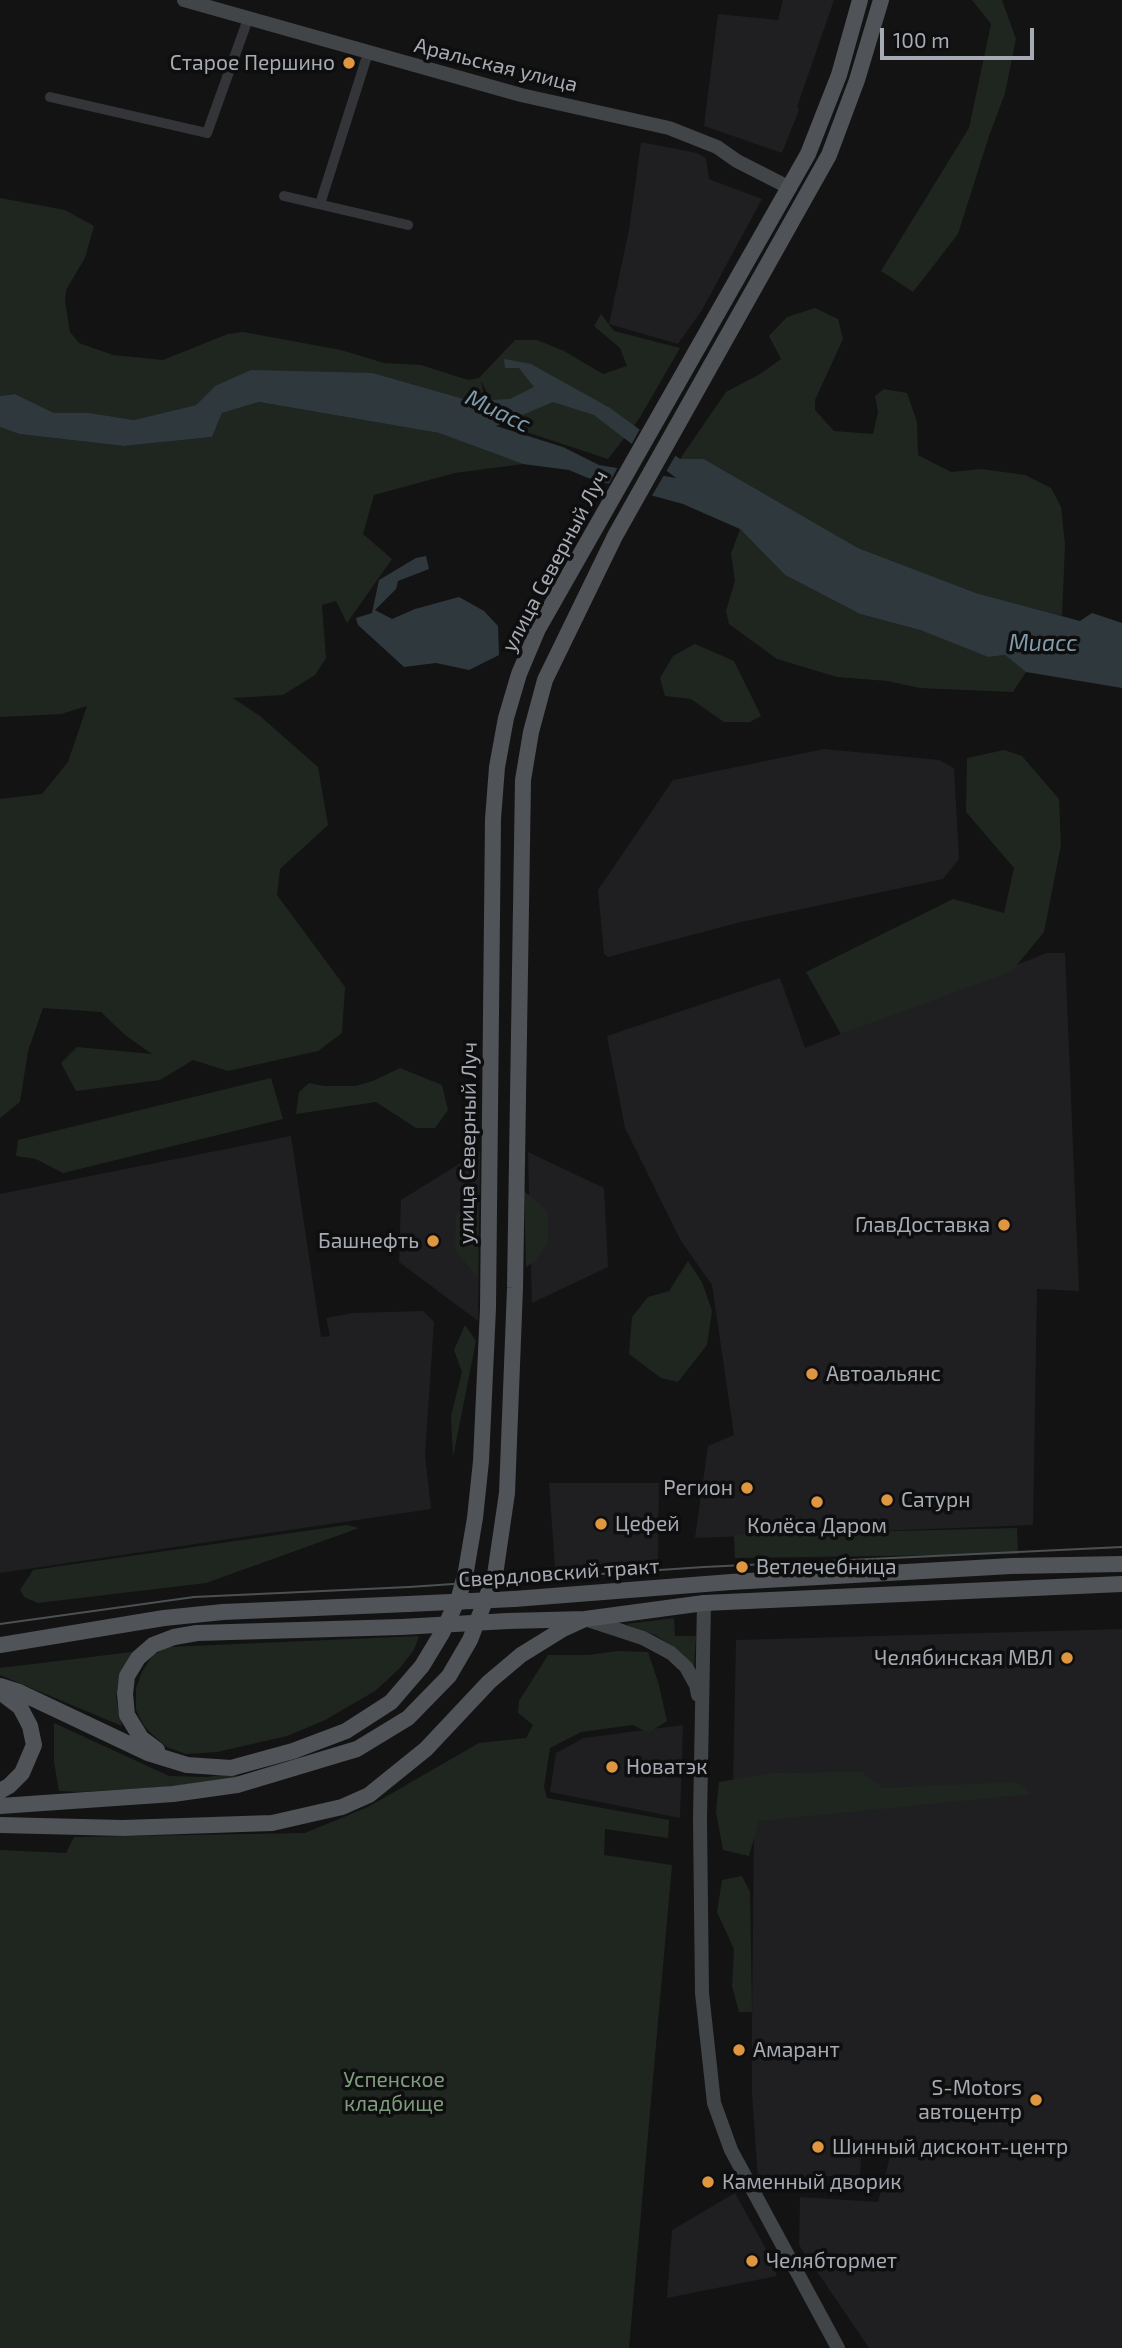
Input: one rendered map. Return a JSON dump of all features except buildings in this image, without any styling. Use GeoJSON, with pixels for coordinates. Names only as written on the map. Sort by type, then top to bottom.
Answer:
{"type":"FeatureCollection","features":[{"type":"Feature","properties":{"kind":"main road","name":"Аральская улица"},"geometry":{"type":"LineString","coordinates":[[184,0],[521,95],[669,128],[717,147],[737,161],[790,188]]}},
{"type":"Feature","properties":{"kind":"main road","name":"улица Северный Луч"},"geometry":{"type":"LineString","coordinates":[[187,1765],[231,1768],[293,1751],[346,1731],[390,1702],[422,1666],[459,1597],[471,1547],[479,1490],[488,1308],[493,819],[497,767],[506,718],[519,674],[538,629],[808,154],[831,97],[860,0]]}},
{"type":"Feature","properties":{"kind":"main road","name":"улица Северный Луч"},"geometry":{"type":"LineString","coordinates":[[0,1806],[173,1794],[237,1785],[344,1753],[367,1743],[408,1718],[449,1676],[470,1640],[495,1575],[508,1493],[515,1287],[523,780],[531,732],[545,680],[615,536],[829,155],[857,80],[881,0]]}},
{"type":"Feature","properties":{"kind":"main road","name":"Свердловский тракт"},"geometry":{"type":"LineString","coordinates":[[0,1645],[164,1618],[223,1612],[514,1599],[704,1584],[1012,1566],[1122,1564]]}},
{"type":"Feature","properties":{"kind":"main road"},"geometry":{"type":"LineString","coordinates":[[704,1584],[701,1710],[702,1993],[713,2103],[731,2150],[838,2348]]}},
{"type":"Feature","properties":{"kind":"main road","name":"Свердловский тракт"},"geometry":{"type":"LineString","coordinates":[[187,1765],[163,1754],[141,1738],[127,1715],[127,1676],[138,1658],[153,1645],[174,1637],[197,1633],[401,1628],[585,1619],[704,1603],[1122,1584]]}},
{"type":"Feature","properties":{"kind":"main road","name":"Свердловский тракт"},"geometry":{"type":"LineString","coordinates":[[0,1825],[123,1828],[272,1823],[342,1807],[369,1795],[426,1749],[489,1682],[522,1655],[563,1629],[585,1619]]}},
{"type":"Feature","properties":{"kind":"main road"},"geometry":{"type":"LineString","coordinates":[[585,1619],[643,1638],[671,1653],[686,1667],[696,1685],[701,1710]]}},
{"type":"Feature","properties":{"kind":"main road"},"geometry":{"type":"LineString","coordinates":[[0,1686],[19,1692],[149,1753],[187,1765]]}},
{"type":"Feature","properties":{"kind":"main road"},"geometry":{"type":"LineString","coordinates":[[0,1692],[20,1707],[30,1726],[34,1745],[22,1773],[0,1791]]}},
{"type":"Feature","properties":{"kind":"street"},"geometry":{"type":"LineString","coordinates":[[50,97],[207,133],[248,19]]}},
{"type":"Feature","properties":{"kind":"street"},"geometry":{"type":"LineString","coordinates":[[320,204],[368,53]]}},
{"type":"Feature","properties":{"kind":"street"},"geometry":{"type":"LineString","coordinates":[[284,196],[408,225]]}},
{"type":"Feature","properties":{"kind":"shaded area"},"geometry":{"type":"Polygon","coordinates":[[[783,0],[834,0],[797,107],[799,110],[782,153],[704,126],[718,14],[778,20],[783,0]]]}},
{"type":"Feature","properties":{"kind":"shaded area"},"geometry":{"type":"Polygon","coordinates":[[[641,142],[697,153],[706,158],[709,179],[762,199],[702,310],[678,344],[609,324],[629,230],[641,142]]]}},
{"type":"Feature","properties":{"kind":"shaded area"},"geometry":{"type":"Polygon","coordinates":[[[824,749],[939,760],[954,768],[959,859],[943,879],[741,922],[608,957],[604,954],[598,890],[673,780],[824,749]]]}},
{"type":"Feature","properties":{"kind":"shaded area"},"geometry":{"type":"Polygon","coordinates":[[[1047,953],[1065,953],[1079,1291],[1037,1289],[1033,1525],[695,1538],[708,1446],[734,1435],[712,1285],[681,1241],[625,1128],[607,1036],[780,978],[805,1048],[1047,953]]]}},
{"type":"Feature","properties":{"kind":"shaded area"},"geometry":{"type":"Polygon","coordinates":[[[291,1136],[321,1337],[330,1336],[326,1318],[353,1313],[423,1311],[434,1322],[425,1455],[431,1509],[0,1573],[0,1194],[291,1136]]]}},
{"type":"Feature","properties":{"kind":"shaded area"},"geometry":{"type":"Polygon","coordinates":[[[480,1151],[478,1321],[399,1262],[401,1200],[480,1151]]]}},
{"type":"Feature","properties":{"kind":"shaded area"},"geometry":{"type":"Polygon","coordinates":[[[528,1152],[604,1188],[608,1267],[532,1303],[528,1152]]]}},
{"type":"Feature","properties":{"kind":"shaded area"},"geometry":{"type":"Polygon","coordinates":[[[549,1483],[659,1483],[658,1560],[555,1568],[549,1483]]]}},
{"type":"Feature","properties":{"kind":"shaded area"},"geometry":{"type":"Polygon","coordinates":[[[1122,1629],[1122,2348],[869,2348],[799,2245],[800,2197],[878,2202],[890,2157],[861,2158],[860,2175],[758,2179],[752,2094],[754,1829],[732,1829],[736,1640],[1122,1629]]]}},
{"type":"Feature","properties":{"kind":"shaded area"},"geometry":{"type":"Polygon","coordinates":[[[683,1725],[680,1818],[550,1792],[556,1753],[584,1738],[683,1725]]]}},
{"type":"Feature","properties":{"kind":"shaded area"},"geometry":{"type":"Polygon","coordinates":[[[735,2193],[766,2249],[777,2276],[667,2298],[672,2230],[735,2193]]]}},
{"type":"Feature","properties":{"kind":"green space"},"geometry":{"type":"Polygon","coordinates":[[[972,0],[1002,0],[1016,39],[1005,93],[958,234],[913,292],[881,271],[969,128],[991,24],[972,0]]]}},
{"type":"Feature","properties":{"kind":"green space"},"geometry":{"type":"Polygon","coordinates":[[[0,198],[65,210],[94,226],[85,258],[66,290],[65,301],[70,332],[79,343],[113,355],[163,360],[228,334],[243,332],[341,350],[384,363],[421,365],[468,380],[479,378],[515,340],[537,340],[564,351],[603,374],[627,366],[620,348],[594,326],[601,314],[614,331],[680,348],[639,419],[608,459],[505,425],[481,381],[485,400],[471,401],[373,373],[215,386],[196,405],[134,420],[90,413],[54,413],[15,394],[0,396],[0,198]]]}},
{"type":"Feature","properties":{"kind":"green space"},"geometry":{"type":"Polygon","coordinates":[[[815,308],[838,319],[843,339],[815,400],[815,410],[834,431],[873,434],[878,412],[875,396],[884,389],[907,393],[917,422],[918,455],[951,472],[981,469],[1025,475],[1051,488],[1061,507],[1065,545],[1062,616],[976,593],[858,548],[704,459],[680,459],[726,392],[781,359],[769,336],[787,317],[815,308]]]}},
{"type":"Feature","properties":{"kind":"green space"},"geometry":{"type":"Polygon","coordinates":[[[259,402],[439,433],[523,464],[455,473],[374,495],[363,534],[392,559],[347,623],[336,601],[322,605],[326,658],[315,675],[283,695],[233,698],[260,716],[318,767],[328,825],[280,869],[277,895],[345,987],[342,1033],[318,1051],[228,1071],[193,1060],[160,1080],[76,1091],[61,1063],[77,1047],[152,1054],[125,1035],[101,1012],[43,1008],[28,1051],[20,1102],[0,1118],[0,799],[42,794],[68,762],[87,706],[61,714],[0,717],[0,427],[19,434],[124,446],[212,437],[222,413],[259,402]]]}},
{"type":"Feature","properties":{"kind":"green space"},"geometry":{"type":"Polygon","coordinates":[[[740,529],[785,575],[860,614],[920,630],[988,657],[1005,655],[1026,672],[1013,692],[920,688],[887,681],[837,677],[777,659],[729,624],[726,611],[735,581],[731,554],[740,529]]]}},
{"type":"Feature","properties":{"kind":"green space"},"geometry":{"type":"Polygon","coordinates":[[[695,644],[734,661],[761,716],[750,722],[724,722],[691,699],[665,696],[660,678],[673,656],[695,644]]]}},
{"type":"Feature","properties":{"kind":"green space"},"geometry":{"type":"Polygon","coordinates":[[[1004,750],[1022,756],[1059,799],[1061,845],[1044,932],[1012,971],[841,1034],[806,972],[953,899],[1004,913],[1014,868],[966,812],[967,758],[1004,750]]]}},
{"type":"Feature","properties":{"kind":"green space"},"geometry":{"type":"Polygon","coordinates":[[[400,1068],[442,1085],[448,1110],[435,1128],[416,1128],[376,1102],[296,1114],[299,1092],[309,1083],[355,1086],[400,1068]]]}},
{"type":"Feature","properties":{"kind":"green space"},"geometry":{"type":"Polygon","coordinates":[[[271,1078],[283,1119],[63,1173],[36,1159],[16,1156],[18,1140],[271,1078]]]}},
{"type":"Feature","properties":{"kind":"green space"},"geometry":{"type":"Polygon","coordinates":[[[478,1186],[478,1278],[455,1250],[456,1216],[478,1186]]]}},
{"type":"Feature","properties":{"kind":"green space"},"geometry":{"type":"Polygon","coordinates":[[[524,1191],[548,1212],[548,1242],[535,1261],[526,1267],[524,1191]]]}},
{"type":"Feature","properties":{"kind":"green space"},"geometry":{"type":"Polygon","coordinates":[[[688,1261],[702,1282],[712,1311],[707,1345],[678,1382],[661,1378],[629,1354],[632,1317],[648,1297],[669,1291],[688,1261]]]}},
{"type":"Feature","properties":{"kind":"green space"},"geometry":{"type":"Polygon","coordinates":[[[465,1325],[476,1341],[453,1457],[451,1416],[462,1372],[454,1350],[465,1325]]]}},
{"type":"Feature","properties":{"kind":"green space"},"geometry":{"type":"Polygon","coordinates":[[[347,1525],[359,1528],[206,1583],[38,1603],[24,1597],[20,1590],[33,1570],[347,1525]]]}},
{"type":"Feature","properties":{"kind":"green space"},"geometry":{"type":"Polygon","coordinates":[[[1017,1528],[1018,1554],[735,1558],[734,1535],[1017,1528]]]}},
{"type":"Feature","properties":{"kind":"green space"},"geometry":{"type":"Polygon","coordinates":[[[674,1618],[675,1636],[696,1636],[694,1667],[676,1648],[655,1635],[626,1624],[674,1618]]]}},
{"type":"Feature","properties":{"kind":"green space"},"geometry":{"type":"Polygon","coordinates":[[[419,1636],[414,1650],[399,1669],[375,1691],[325,1720],[287,1736],[217,1752],[186,1754],[167,1747],[153,1735],[144,1726],[136,1710],[136,1688],[142,1672],[153,1655],[169,1647],[419,1636]]]}},
{"type":"Feature","properties":{"kind":"green space","name":"Успенское кладбище"},"geometry":{"type":"Polygon","coordinates":[[[617,1651],[648,1652],[667,1721],[648,1733],[633,1725],[581,1732],[550,1748],[544,1787],[547,1798],[669,1820],[668,1838],[605,1829],[604,1855],[672,1865],[629,2348],[0,2348],[0,1850],[66,1853],[74,1837],[305,1833],[368,1807],[479,1743],[526,1738],[533,1725],[518,1713],[519,1701],[548,1655],[589,1655],[617,1651]]]}},
{"type":"Feature","properties":{"kind":"green space"},"geometry":{"type":"Polygon","coordinates":[[[132,1652],[120,1672],[116,1698],[122,1726],[0,1675],[0,1668],[132,1652]]]}},
{"type":"Feature","properties":{"kind":"green space"},"geometry":{"type":"Polygon","coordinates":[[[54,1723],[169,1776],[208,1777],[231,1773],[237,1776],[233,1779],[164,1787],[59,1791],[54,1762],[54,1723]]]}},
{"type":"Feature","properties":{"kind":"green space"},"geometry":{"type":"Polygon","coordinates":[[[861,1772],[883,1788],[1016,1782],[1031,1794],[759,1821],[749,1856],[723,1850],[716,1812],[719,1782],[772,1773],[861,1772]]]}},
{"type":"Feature","properties":{"kind":"green space"},"geometry":{"type":"Polygon","coordinates":[[[742,1876],[750,1892],[752,2012],[739,2012],[732,1986],[734,1949],[717,1912],[722,1880],[742,1876]]]}},
{"type":"Feature","properties":{"kind":"water","name":"Миасс"},"geometry":{"type":"Polygon","coordinates":[[[504,359],[531,364],[610,408],[680,459],[704,459],[858,548],[976,593],[1080,621],[1092,613],[1122,623],[1122,688],[1026,672],[1005,655],[988,657],[920,630],[860,614],[785,575],[740,529],[683,504],[588,478],[569,470],[523,464],[439,433],[259,402],[222,413],[212,437],[124,446],[19,434],[0,427],[0,396],[15,394],[54,413],[90,413],[134,420],[196,405],[215,386],[251,370],[373,373],[471,401],[510,399],[534,387],[519,368],[505,368],[504,359]],[[553,402],[496,426],[563,447],[599,465],[676,478],[594,415],[553,402]]]}},
{"type":"Feature","properties":{"kind":"water"},"geometry":{"type":"Polygon","coordinates":[[[426,556],[429,569],[398,581],[396,589],[375,610],[392,619],[415,609],[459,597],[484,611],[498,626],[499,655],[469,670],[436,663],[404,667],[358,625],[356,618],[372,613],[379,580],[416,558],[426,556]]]}},
{"type":"Feature","properties":{"kind":"pier"},"geometry":{"type":"Polygon","coordinates":[[[641,427],[677,453],[650,499],[607,487],[619,465],[664,473],[630,447],[641,427]]]}},
{"type":"Feature","properties":{"kind":"tram line"},"geometry":{"type":"LineString","coordinates":[[0,1624],[194,1597],[409,1587],[704,1567],[1122,1547]]}},
{"type":"Feature","properties":{"kind":"place","name":"Старое Першино"},"geometry":{"type":"Point","coordinates":[349,63]}},
{"type":"Feature","properties":{"kind":"place","name":"ГлавДоставка"},"geometry":{"type":"Point","coordinates":[1004,1225]}},
{"type":"Feature","properties":{"kind":"place","name":"Башнефть"},"geometry":{"type":"Point","coordinates":[433,1241]}},
{"type":"Feature","properties":{"kind":"place","name":"Автоальянс"},"geometry":{"type":"Point","coordinates":[812,1374]}},
{"type":"Feature","properties":{"kind":"place","name":"Регион"},"geometry":{"type":"Point","coordinates":[747,1488]}},
{"type":"Feature","properties":{"kind":"place","name":"Сатурн"},"geometry":{"type":"Point","coordinates":[887,1500]}},
{"type":"Feature","properties":{"kind":"place","name":"Колёса Даром"},"geometry":{"type":"Point","coordinates":[817,1502]}},
{"type":"Feature","properties":{"kind":"place","name":"Цефей"},"geometry":{"type":"Point","coordinates":[601,1524]}},
{"type":"Feature","properties":{"kind":"place","name":"Ветлечебница"},"geometry":{"type":"Point","coordinates":[742,1567]}},
{"type":"Feature","properties":{"kind":"place","name":"Челябинская МВЛ"},"geometry":{"type":"Point","coordinates":[1067,1658]}},
{"type":"Feature","properties":{"kind":"place","name":"Новатэк"},"geometry":{"type":"Point","coordinates":[612,1767]}},
{"type":"Feature","properties":{"kind":"place","name":"Амарант"},"geometry":{"type":"Point","coordinates":[739,2050]}},
{"type":"Feature","properties":{"kind":"place","name":"S-Motors автоцентр"},"geometry":{"type":"Point","coordinates":[1036,2100]}},
{"type":"Feature","properties":{"kind":"place","name":"Шинный дисконт-центр"},"geometry":{"type":"Point","coordinates":[818,2147]}},
{"type":"Feature","properties":{"kind":"place","name":"Каменный дворик"},"geometry":{"type":"Point","coordinates":[708,2182]}},
{"type":"Feature","properties":{"kind":"place","name":"Челябтормет"},"geometry":{"type":"Point","coordinates":[752,2261]}}]}
